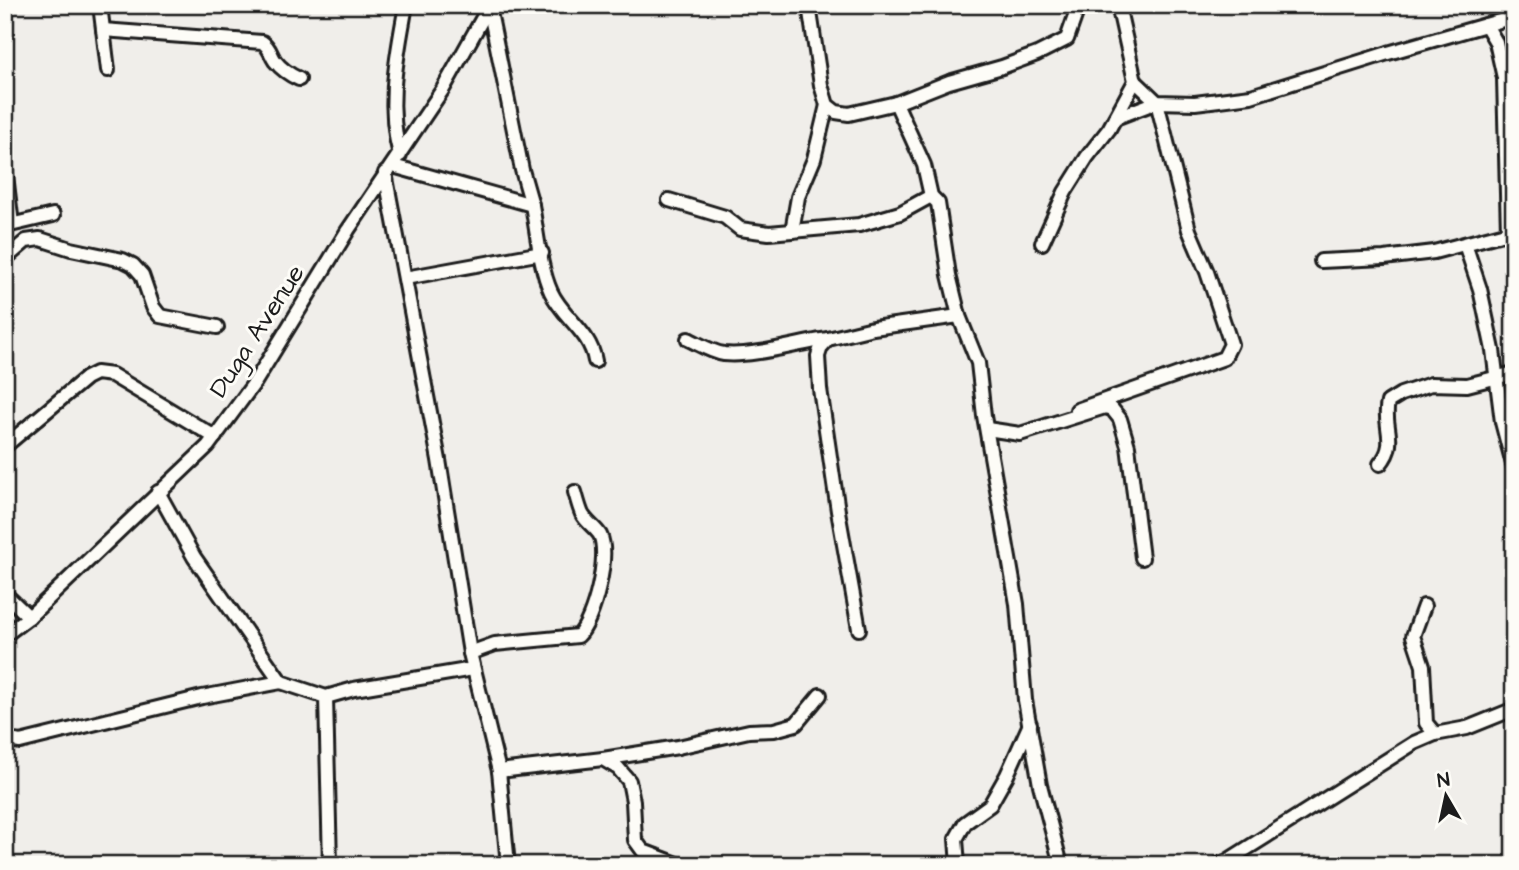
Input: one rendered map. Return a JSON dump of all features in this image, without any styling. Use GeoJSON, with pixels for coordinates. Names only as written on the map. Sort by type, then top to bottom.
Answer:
{"type":"FeatureCollection","features":[{"type":"Feature","properties":{"kind":"street"},"geometry":{"type":"LineString","coordinates":[[100,5],[108,70]]}},
{"type":"Feature","properties":{"kind":"street"},"geometry":{"type":"LineString","coordinates":[[406,5],[392,110],[393,165],[405,278],[439,460],[470,653],[499,771],[508,865]]}},
{"type":"Feature","properties":{"kind":"street"},"geometry":{"type":"LineString","coordinates":[[827,105],[836,112],[849,114],[895,103],[948,82],[1037,54],[1067,39],[1079,5]]}},
{"type":"Feature","properties":{"kind":"street"},"geometry":{"type":"LineString","coordinates":[[1077,410],[1224,358],[1231,344],[1207,272],[1189,230],[1157,102],[1135,81],[1118,5]]}},
{"type":"Feature","properties":{"kind":"street"},"geometry":{"type":"LineString","coordinates":[[1115,118],[1157,102],[1195,103],[1251,96],[1512,18],[1501,5]]}},
{"type":"Feature","properties":{"kind":"street"},"geometry":{"type":"LineString","coordinates":[[489,6],[519,157],[552,295],[593,348],[595,361]]}},
{"type":"Feature","properties":{"kind":"street","name":"Duga Avenue"},"geometry":{"type":"LineString","coordinates":[[5,635],[29,617],[215,437],[255,382],[443,89],[489,6]]}},
{"type":"Feature","properties":{"kind":"street"},"geometry":{"type":"LineString","coordinates":[[792,231],[798,197],[814,159],[827,105],[821,85],[810,12]]}},
{"type":"Feature","properties":{"kind":"street"},"geometry":{"type":"LineString","coordinates":[[1321,261],[1434,252],[1511,232],[1504,78],[1496,42],[1486,25]]}},
{"type":"Feature","properties":{"kind":"street"},"geometry":{"type":"LineString","coordinates":[[103,30],[262,42],[286,73],[299,79]]}},
{"type":"Feature","properties":{"kind":"street"},"geometry":{"type":"LineString","coordinates":[[1042,243],[1065,192],[1115,118],[1135,81]]}},
{"type":"Feature","properties":{"kind":"street"},"geometry":{"type":"LineString","coordinates":[[895,103],[924,165],[931,196],[938,203],[949,275],[959,316],[978,363],[1017,604],[1025,700],[1040,785],[1061,865]]}},
{"type":"Feature","properties":{"kind":"street"},"geometry":{"type":"LineString","coordinates":[[393,165],[532,205]]}},
{"type":"Feature","properties":{"kind":"street"},"geometry":{"type":"LineString","coordinates":[[5,167],[9,225],[53,215]]}},
{"type":"Feature","properties":{"kind":"street"},"geometry":{"type":"LineString","coordinates":[[669,200],[725,217],[740,229],[769,233],[859,225],[900,213],[931,196]]}},
{"type":"Feature","properties":{"kind":"street"},"geometry":{"type":"LineString","coordinates":[[5,258],[26,241],[40,239],[123,260],[133,265],[142,275],[153,307],[160,316],[217,327]]}},
{"type":"Feature","properties":{"kind":"street"},"geometry":{"type":"LineString","coordinates":[[1465,244],[1480,289],[1498,378],[1502,422],[1514,468]]}},
{"type":"Feature","properties":{"kind":"street"},"geometry":{"type":"LineString","coordinates":[[405,278],[542,254]]}},
{"type":"Feature","properties":{"kind":"street"},"geometry":{"type":"LineString","coordinates":[[688,339],[712,351],[725,354],[761,352],[873,328],[959,316]]}},
{"type":"Feature","properties":{"kind":"street"},"geometry":{"type":"LineString","coordinates":[[828,339],[818,356],[820,389],[859,629]]}},
{"type":"Feature","properties":{"kind":"street"},"geometry":{"type":"LineString","coordinates":[[5,446],[86,378],[96,373],[112,374],[215,437]]}},
{"type":"Feature","properties":{"kind":"street"},"geometry":{"type":"LineString","coordinates":[[1380,464],[1389,454],[1390,435],[1385,414],[1388,402],[1401,394],[1431,384],[1467,385],[1514,373]]}},
{"type":"Feature","properties":{"kind":"street"},"geometry":{"type":"LineString","coordinates":[[987,429],[1020,434],[1096,409],[1112,409],[1120,419],[1128,446],[1142,558]]}},
{"type":"Feature","properties":{"kind":"street"},"geometry":{"type":"LineString","coordinates":[[158,492],[194,557],[281,682]]}},
{"type":"Feature","properties":{"kind":"street"},"geometry":{"type":"LineString","coordinates":[[470,653],[495,644],[578,636],[584,630],[597,597],[604,548],[600,535],[582,514],[575,492]]}},
{"type":"Feature","properties":{"kind":"street"},"geometry":{"type":"LineString","coordinates":[[5,594],[29,617]]}},
{"type":"Feature","properties":{"kind":"street"},"geometry":{"type":"LineString","coordinates":[[1424,606],[1413,636],[1423,666],[1426,723],[1435,734]]}},
{"type":"Feature","properties":{"kind":"street"},"geometry":{"type":"LineString","coordinates":[[5,739],[20,742],[202,697],[281,682],[326,697],[354,688],[473,668]]}},
{"type":"Feature","properties":{"kind":"street"},"geometry":{"type":"LineString","coordinates":[[499,771],[603,759],[678,747],[749,731],[774,730],[796,724],[820,695]]}},
{"type":"Feature","properties":{"kind":"street"},"geometry":{"type":"LineString","coordinates":[[326,697],[331,865]]}},
{"type":"Feature","properties":{"kind":"street"},"geometry":{"type":"LineString","coordinates":[[1217,865],[1402,750],[1435,734],[1467,728],[1514,709]]}},
{"type":"Feature","properties":{"kind":"street"},"geometry":{"type":"LineString","coordinates":[[958,865],[956,839],[965,824],[990,804],[1007,775],[1030,724]]}},
{"type":"Feature","properties":{"kind":"street"},"geometry":{"type":"LineString","coordinates":[[603,759],[618,768],[629,781],[635,840],[642,858],[680,865]]}}]}
